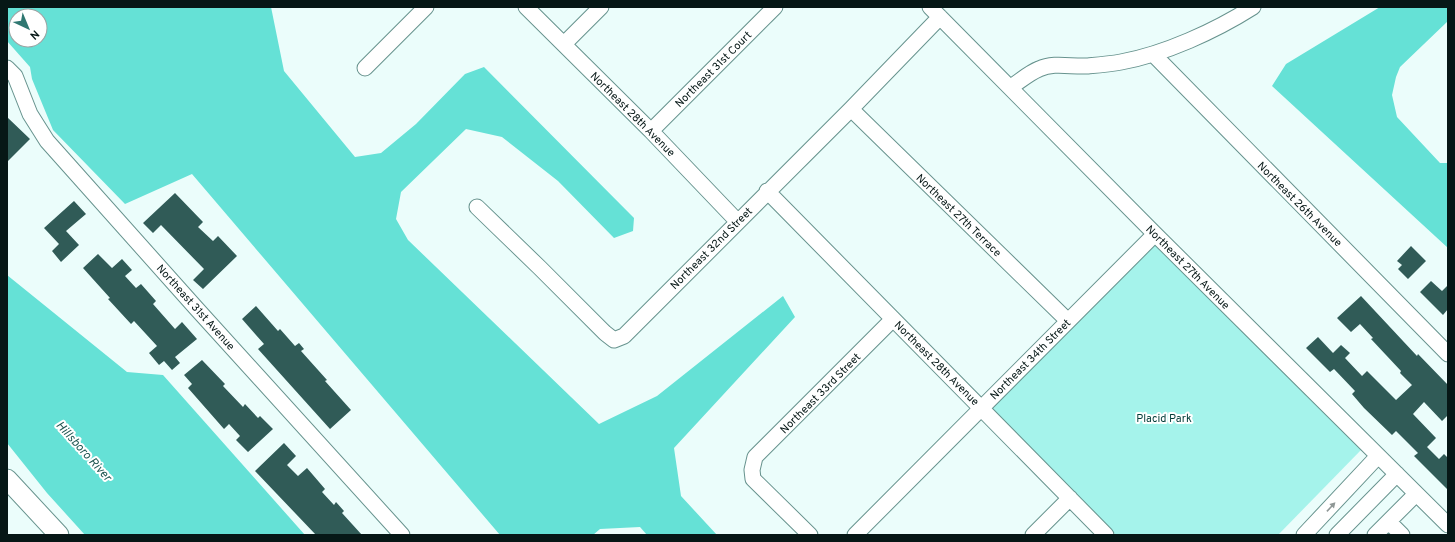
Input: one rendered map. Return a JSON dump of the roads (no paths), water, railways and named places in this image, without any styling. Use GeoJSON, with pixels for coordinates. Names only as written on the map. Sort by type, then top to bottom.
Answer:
{"type":"FeatureCollection","features":[{"type":"Feature","properties":{"kind":"main road"},"geometry":{"type":"LineString","coordinates":[[7,479],[59,535]]}},
{"type":"Feature","properties":{"kind":"street"},"geometry":{"type":"LineString","coordinates":[[365,68],[426,7]]}},
{"type":"Feature","properties":{"kind":"street","name":"Northeast 28th Avenue"},"geometry":{"type":"LineString","coordinates":[[526,7],[651,131],[738,222]]}},
{"type":"Feature","properties":{"kind":"street"},"geometry":{"type":"LineString","coordinates":[[564,44],[601,7]]}},
{"type":"Feature","properties":{"kind":"street","name":"Northeast 31st Court"},"geometry":{"type":"LineString","coordinates":[[651,131],[775,7]]}},
{"type":"Feature","properties":{"kind":"street"},"geometry":{"type":"LineString","coordinates":[[1011,87],[1039,69],[1059,64],[1087,66],[1121,62],[1153,54],[1180,44],[1237,17],[1253,7]]}},
{"type":"Feature","properties":{"kind":"street","name":"Northeast 27th Avenue"},"geometry":{"type":"LineString","coordinates":[[935,12],[1155,234],[1448,525]]}},
{"type":"Feature","properties":{"kind":"street","name":"Northeast 32nd Street"},"geometry":{"type":"LineString","coordinates":[[477,207],[605,334],[614,340],[624,336],[767,191],[851,109],[935,12]]}},
{"type":"Feature","properties":{"kind":"street","name":"Northeast 26th Avenue"},"geometry":{"type":"LineString","coordinates":[[1153,54],[1446,348]]}},
{"type":"Feature","properties":{"kind":"street","name":"Northeast 31st Avenue"},"geometry":{"type":"LineString","coordinates":[[7,68],[15,76],[30,114],[47,140],[196,308],[402,535]]}},
{"type":"Feature","properties":{"kind":"street","name":"Northeast 27th Terrace"},"geometry":{"type":"LineString","coordinates":[[851,109],[1068,321]]}},
{"type":"Feature","properties":{"kind":"street","name":"Northeast 28th Avenue"},"geometry":{"type":"LineString","coordinates":[[767,191],[1106,535]]}},
{"type":"Feature","properties":{"kind":"street","name":"Northeast 34th Street"},"geometry":{"type":"LineString","coordinates":[[855,535],[1155,234]]}},
{"type":"Feature","properties":{"kind":"street","name":"Northeast 33rd Street"},"geometry":{"type":"LineString","coordinates":[[810,535],[753,479],[752,470],[756,457],[893,319]]}},
{"type":"Feature","properties":{"kind":"street"},"geometry":{"type":"LineString","coordinates":[[1304,535],[1378,456]]}},
{"type":"Feature","properties":{"kind":"street"},"geometry":{"type":"LineString","coordinates":[[1337,535],[1397,474]]}},
{"type":"Feature","properties":{"kind":"street"},"geometry":{"type":"LineString","coordinates":[[1375,535],[1416,494]]}},
{"type":"Feature","properties":{"kind":"street"},"geometry":{"type":"LineString","coordinates":[[1033,535],[1070,498]]}},
{"type":"Feature","properties":{"kind":"street"},"geometry":{"type":"LineString","coordinates":[[1389,522],[1402,535]]}},
{"type":"Feature","properties":{"kind":"water"},"geometry":{"type":"Polygon","coordinates":[[[7,7],[271,7],[284,71],[355,157],[381,153],[416,124],[465,74],[484,67],[634,218],[633,231],[614,238],[558,181],[502,137],[466,129],[401,192],[396,219],[408,240],[599,424],[657,396],[783,296],[795,317],[674,448],[681,496],[717,535],[647,535],[640,527],[600,529],[593,535],[500,535],[192,174],[125,204],[53,130],[32,79],[30,67],[13,48],[48,48],[48,8],[8,8],[8,42],[7,7]]]}},
{"type":"Feature","properties":{"kind":"water"},"geometry":{"type":"Polygon","coordinates":[[[1380,7],[1448,7],[1448,21],[1400,67],[1392,95],[1397,117],[1440,163],[1448,163],[1448,248],[1272,86],[1286,64],[1380,7]]]}},
{"type":"Feature","properties":{"kind":"water","name":"Hillsboro River"},"geometry":{"type":"Polygon","coordinates":[[[7,275],[127,372],[163,375],[305,535],[85,535],[47,493],[7,443],[7,275]]]}},
{"type":"Feature","properties":{"kind":"park label","name":"Placid Park"},"geometry":{"type":"Point","coordinates":[1164,418]}}]}
